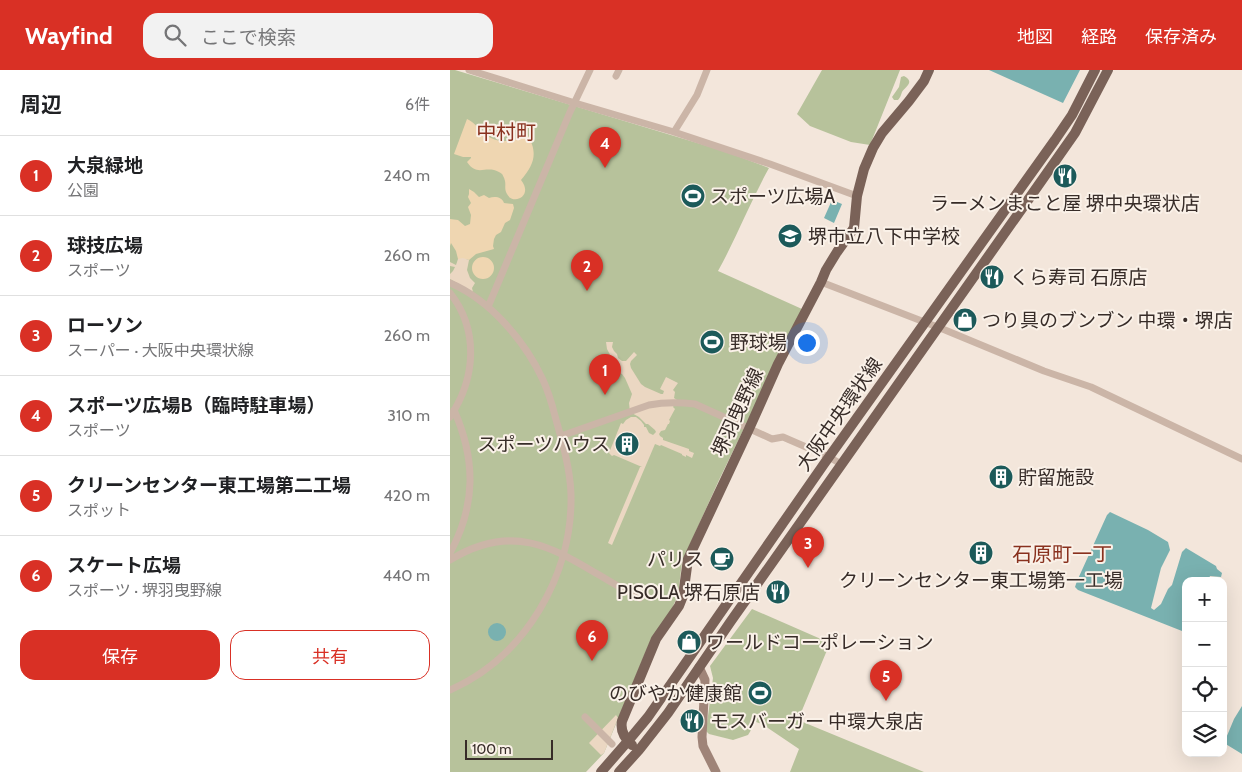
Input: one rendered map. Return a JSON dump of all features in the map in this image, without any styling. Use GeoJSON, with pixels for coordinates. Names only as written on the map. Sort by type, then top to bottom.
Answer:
{"type":"FeatureCollection","features":[{"type":"Feature","properties":{"kind":"main road","name":"堺羽曳野線"},"geometry":{"type":"LineString","coordinates":[[628,742],[622,732],[622,721],[656,639],[679,606],[683,596],[688,559],[778,364],[826,270],[854,228],[857,196],[864,169],[873,148],[882,132],[910,101],[929,70]]}},
{"type":"Feature","properties":{"kind":"main road","name":"大阪中央環状線"},"geometry":{"type":"LineString","coordinates":[[601,772],[648,717],[829,457],[1072,115],[1095,70]]}},
{"type":"Feature","properties":{"kind":"main road","name":"大阪中央環状線"},"geometry":{"type":"LineString","coordinates":[[619,772],[639,750],[668,712],[1074,133],[1108,70]]}},
{"type":"Feature","properties":{"kind":"main road"},"geometry":{"type":"LineString","coordinates":[[628,742],[639,750]]}},
{"type":"Feature","properties":{"kind":"street"},"geometry":{"type":"LineString","coordinates":[[470,70],[674,132],[857,196]]}},
{"type":"Feature","properties":{"kind":"street"},"geometry":{"type":"LineString","coordinates":[[488,307],[570,112],[590,70]]}},
{"type":"Feature","properties":{"kind":"street"},"geometry":{"type":"LineString","coordinates":[[674,132],[697,95],[707,70]]}},
{"type":"Feature","properties":{"kind":"street"},"geometry":{"type":"LineString","coordinates":[[450,282],[465,290],[488,307],[520,342],[537,369],[547,391],[561,436],[569,468],[571,494],[570,514],[563,555],[539,612],[522,635],[501,656],[477,675],[450,690]]}},
{"type":"Feature","properties":{"kind":"street"},"geometry":{"type":"LineString","coordinates":[[821,282],[1091,388],[1242,459]]}},
{"type":"Feature","properties":{"kind":"street"},"geometry":{"type":"LineString","coordinates":[[450,293],[456,300],[465,318],[471,349],[470,368],[452,414],[463,430],[469,453],[470,488],[461,530],[450,554]]}},
{"type":"Feature","properties":{"kind":"street"},"geometry":{"type":"LineString","coordinates":[[561,436],[649,405],[672,402],[695,404],[772,439],[783,437],[841,464]]}},
{"type":"Feature","properties":{"kind":"street"},"geometry":{"type":"LineString","coordinates":[[450,560],[476,546],[492,542],[510,541],[538,544],[563,555],[640,598]]}},
{"type":"Feature","properties":{"kind":"street"},"geometry":{"type":"LineString","coordinates":[[699,667],[705,680],[703,746],[716,772]]}},
{"type":"Feature","properties":{"kind":"street"},"geometry":{"type":"LineString","coordinates":[[585,717],[612,744]]}},
{"type":"Feature","properties":{"kind":"green space"},"geometry":{"type":"Polygon","coordinates":[[[450,70],[724,151],[769,168],[718,271],[802,309],[719,480],[682,562],[678,595],[670,613],[651,639],[604,753],[586,772],[450,772],[450,70]]]}},
{"type":"Feature","properties":{"kind":"green space"},"geometry":{"type":"Polygon","coordinates":[[[822,70],[900,70],[870,145],[851,142],[810,126],[797,114],[822,70]]]}},
{"type":"Feature","properties":{"kind":"green space"},"geometry":{"type":"Polygon","coordinates":[[[904,76],[909,80],[909,84],[898,100],[894,100],[892,97],[899,87],[901,77],[904,76]]]}},
{"type":"Feature","properties":{"kind":"green space","name":"のびやか健康館"},"geometry":{"type":"Polygon","coordinates":[[[752,609],[830,643],[798,720],[924,772],[790,772],[799,749],[762,724],[756,722],[748,735],[733,740],[709,734],[706,731],[713,678],[710,666],[752,609]]]}},
{"type":"Feature","properties":{"kind":"sand"},"geometry":{"type":"Polygon","coordinates":[[[467,119],[486,135],[496,140],[512,140],[527,134],[534,152],[532,163],[521,180],[525,191],[521,198],[510,198],[505,189],[505,180],[500,173],[494,170],[476,170],[467,162],[471,157],[454,154],[467,119]]]}},
{"type":"Feature","properties":{"kind":"sand"},"geometry":{"type":"Polygon","coordinates":[[[469,189],[479,197],[484,195],[489,198],[500,198],[504,203],[513,204],[514,208],[510,220],[505,223],[501,232],[494,239],[494,249],[476,254],[469,260],[458,259],[451,243],[450,246],[450,219],[458,220],[465,226],[470,224],[471,215],[468,207],[471,203],[468,197],[469,189]]]}},
{"type":"Feature","properties":{"kind":"sand"},"geometry":{"type":"Polygon","coordinates":[[[483,257],[491,260],[494,268],[491,276],[483,279],[475,276],[472,268],[475,260],[483,257]]]}},
{"type":"Feature","properties":{"kind":"shaded area"},"geometry":{"type":"Polygon","coordinates":[[[458,259],[469,260],[467,270],[470,278],[475,283],[472,288],[473,292],[450,279],[450,274],[455,267],[450,266],[450,262],[456,265],[458,259]]]}},
{"type":"Feature","properties":{"kind":"shaded area"},"geometry":{"type":"Polygon","coordinates":[[[606,342],[613,342],[612,347],[618,358],[622,361],[626,361],[634,352],[637,355],[631,361],[631,368],[645,387],[663,394],[664,391],[660,389],[666,377],[678,383],[673,390],[675,392],[674,398],[677,400],[673,407],[675,409],[669,424],[659,434],[663,440],[689,449],[689,451],[694,453],[692,458],[686,455],[686,457],[655,444],[612,545],[608,543],[640,467],[642,467],[614,455],[612,456],[609,453],[621,423],[623,424],[631,417],[636,417],[641,421],[649,433],[653,435],[656,432],[639,417],[630,412],[629,403],[632,394],[625,378],[616,371],[608,372],[616,366],[607,349],[606,342]]]}},
{"type":"Feature","properties":{"kind":"shaded area"},"geometry":{"type":"Polygon","coordinates":[[[616,715],[618,718],[604,753],[601,755],[589,743],[616,715]]]}},
{"type":"Feature","properties":{"kind":"water"},"geometry":{"type":"Polygon","coordinates":[[[989,70],[1080,70],[1063,103],[989,70]]]}},
{"type":"Feature","properties":{"kind":"water"},"geometry":{"type":"Polygon","coordinates":[[[832,200],[842,204],[834,223],[824,218],[832,200]]]}},
{"type":"Feature","properties":{"kind":"water"},"geometry":{"type":"Polygon","coordinates":[[[1110,512],[1168,542],[1170,550],[1161,568],[1151,608],[1154,610],[1161,604],[1172,585],[1182,552],[1186,548],[1216,566],[1222,573],[1221,577],[1182,577],[1182,631],[1078,590],[1075,587],[1110,512]]]}},
{"type":"Feature","properties":{"kind":"water"},"geometry":{"type":"Polygon","coordinates":[[[497,623],[503,626],[506,632],[503,638],[497,641],[491,638],[488,632],[491,626],[497,623]]]}},
{"type":"Feature","properties":{"kind":"water"},"geometry":{"type":"Polygon","coordinates":[[[1242,706],[1242,754],[1227,745],[1227,736],[1242,706]]]}},
{"type":"Feature","properties":{"kind":"place","name":"スポーツ広場B（臨時駐車場）"},"geometry":{"type":"Point","coordinates":[605,168]}},
{"type":"Feature","properties":{"kind":"place","name":"ラーメンまこと屋 堺中央環状店"},"geometry":{"type":"Point","coordinates":[1065,176]}},
{"type":"Feature","properties":{"kind":"place","name":"スポーツ広場A"},"geometry":{"type":"Point","coordinates":[693,196]}},
{"type":"Feature","properties":{"kind":"place","name":"堺市立八下中学校"},"geometry":{"type":"Point","coordinates":[790,236]}},
{"type":"Feature","properties":{"kind":"place","name":"くら寿司 石原店"},"geometry":{"type":"Point","coordinates":[992,277]}},
{"type":"Feature","properties":{"kind":"place","name":"球技広場"},"geometry":{"type":"Point","coordinates":[587,291]}},
{"type":"Feature","properties":{"kind":"place","name":"つり具のブンブン 中環・堺店"},"geometry":{"type":"Point","coordinates":[965,320]}},
{"type":"Feature","properties":{"kind":"place","name":"野球場"},"geometry":{"type":"Point","coordinates":[712,342]}},
{"type":"Feature","properties":{"kind":"place","name":"大泉緑地"},"geometry":{"type":"Point","coordinates":[605,395]}},
{"type":"Feature","properties":{"kind":"place","name":"スポーツハウス"},"geometry":{"type":"Point","coordinates":[627,444]}},
{"type":"Feature","properties":{"kind":"place","name":"貯留施設"},"geometry":{"type":"Point","coordinates":[1001,477]}},
{"type":"Feature","properties":{"kind":"place","name":"クリーンセンター東工場第一工場"},"geometry":{"type":"Point","coordinates":[981,553]}},
{"type":"Feature","properties":{"kind":"place","name":"パリス"},"geometry":{"type":"Point","coordinates":[722,559]}},
{"type":"Feature","properties":{"kind":"place","name":"ローソン"},"geometry":{"type":"Point","coordinates":[808,568]}},
{"type":"Feature","properties":{"kind":"place","name":"PISOLA 堺石原店"},"geometry":{"type":"Point","coordinates":[778,592]}},
{"type":"Feature","properties":{"kind":"place","name":"ワールドコーポレーション"},"geometry":{"type":"Point","coordinates":[689,642]}},
{"type":"Feature","properties":{"kind":"place","name":"スケート広場"},"geometry":{"type":"Point","coordinates":[592,661]}},
{"type":"Feature","properties":{"kind":"place","name":"のびやか健康館"},"geometry":{"type":"Point","coordinates":[760,693]}},
{"type":"Feature","properties":{"kind":"place","name":"クリーンセンター東工場第二工場"},"geometry":{"type":"Point","coordinates":[886,701]}},
{"type":"Feature","properties":{"kind":"place","name":"モスバーガー 中環大泉店"},"geometry":{"type":"Point","coordinates":[692,721]}},
{"type":"Feature","properties":{"kind":"district","name":"中村町"},"geometry":{"type":"Point","coordinates":[506,132]}},
{"type":"Feature","properties":{"kind":"district","name":"石原町一丁"},"geometry":{"type":"Point","coordinates":[1062,554]}}]}
